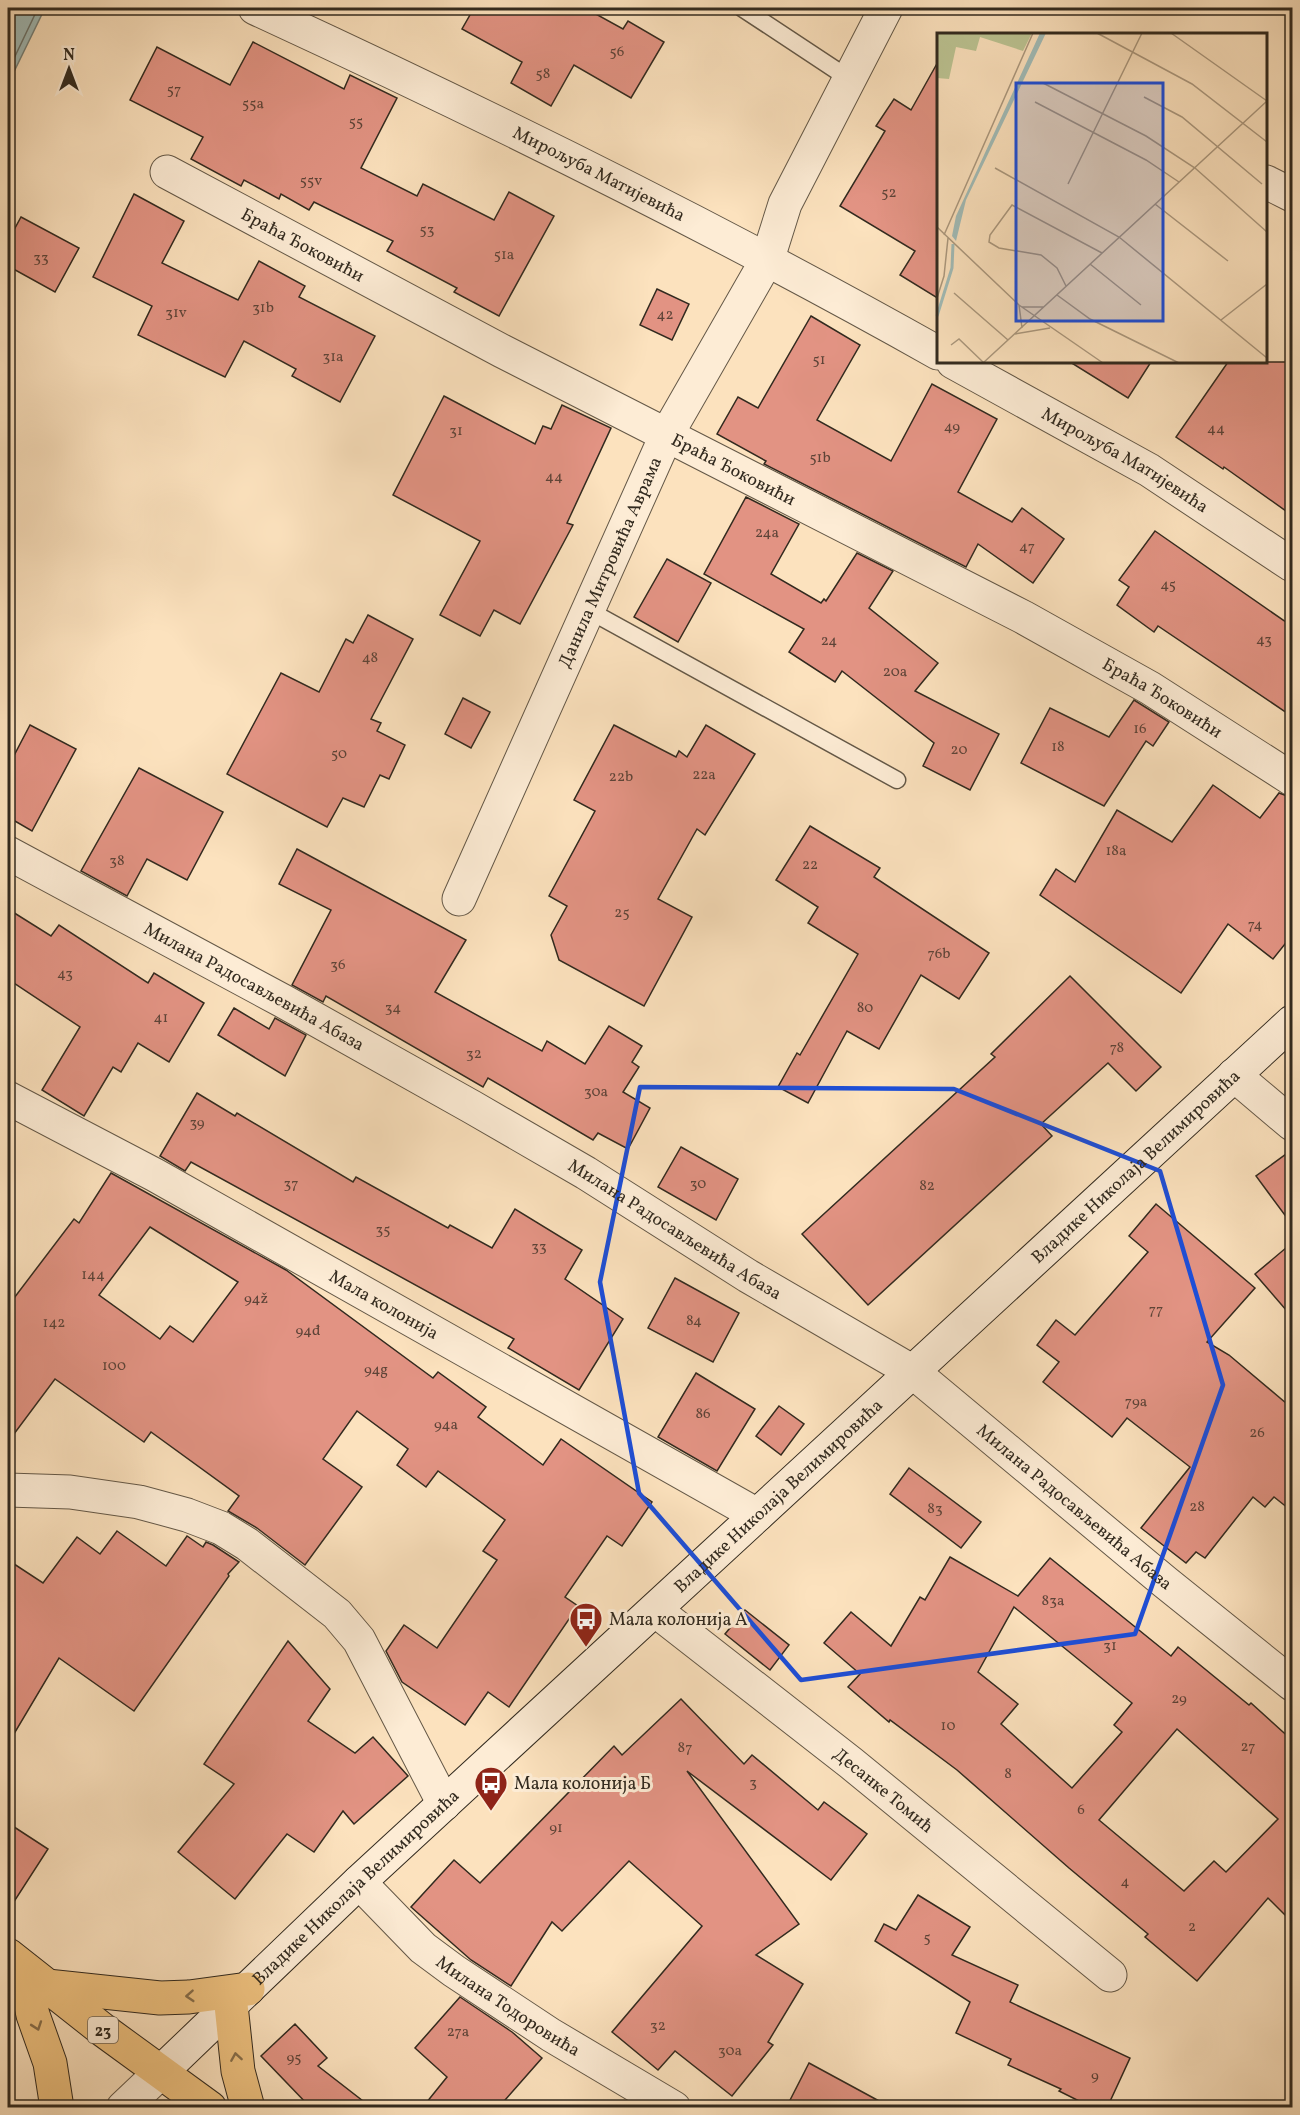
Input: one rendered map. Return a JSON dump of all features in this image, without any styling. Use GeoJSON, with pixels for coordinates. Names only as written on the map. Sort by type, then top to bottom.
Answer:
{"type":"FeatureCollection","features":[{"type":"Feature","properties":{"kind":"main road"},"geometry":{"type":"LineString","coordinates":[[57,2108],[50,2063],[33,2015],[25,1970],[160,1998],[239,1997],[238,2071],[248,2108]]}},
{"type":"Feature","properties":{"kind":"main road","name":"23"},"geometry":{"type":"LineString","coordinates":[[25,1970],[210,2108]]}},
{"type":"Feature","properties":{"kind":"street","name":"Мирољуба Матијевића"},"geometry":{"type":"LineString","coordinates":[[255,8],[469,107],[768,258],[937,352]]}},
{"type":"Feature","properties":{"kind":"street","name":"Данила Митровића Аврама"},"geometry":{"type":"LineString","coordinates":[[459,899],[666,436],[768,258],[785,204],[886,8]]}},
{"type":"Feature","properties":{"kind":"street","name":"Браћа Ђоковићи"},"geometry":{"type":"LineString","coordinates":[[167,172],[666,436],[1023,617],[1150,688],[1293,779]]}},
{"type":"Feature","properties":{"kind":"street"},"geometry":{"type":"LineString","coordinates":[[1267,182],[1293,195]]}},
{"type":"Feature","properties":{"kind":"street","name":"Мирољуба Матијевића"},"geometry":{"type":"LineString","coordinates":[[955,363],[1149,470],[1293,565]]}},
{"type":"Feature","properties":{"kind":"street","name":"Милана Радосављевића Абаза"},"geometry":{"type":"LineString","coordinates":[[8,854],[283,1001],[472,1107],[586,1173],[748,1276],[913,1372],[1156,1575],[1293,1684]]}},
{"type":"Feature","properties":{"kind":"street","name":"Владике Николаја Велимировића"},"geometry":{"type":"LineString","coordinates":[[123,2108],[359,1882],[1293,1022]]}},
{"type":"Feature","properties":{"kind":"street"},"geometry":{"type":"LineString","coordinates":[[1234,1075],[1293,1124]]}},
{"type":"Feature","properties":{"kind":"street","name":"Мала колонија"},"geometry":{"type":"LineString","coordinates":[[8,1098],[195,1196],[757,1515]]}},
{"type":"Feature","properties":{"kind":"street"},"geometry":{"type":"LineString","coordinates":[[8,1490],[70,1492],[139,1502],[187,1515],[221,1528],[254,1550],[337,1614],[359,1640],[444,1804]]}},
{"type":"Feature","properties":{"kind":"street","name":"Десанке Томић"},"geometry":{"type":"LineString","coordinates":[[655,1610],[852,1763],[1110,1975]]}},
{"type":"Feature","properties":{"kind":"street","name":"Милана Тодоровића"},"geometry":{"type":"LineString","coordinates":[[359,1882],[423,1948],[453,1971],[550,2035],[674,2108]]}},
{"type":"Feature","properties":{"kind":"lane"},"geometry":{"type":"LineString","coordinates":[[742,8],[850,80]]}},
{"type":"Feature","properties":{"kind":"lane"},"geometry":{"type":"LineString","coordinates":[[588,610],[897,780]]}},
{"type":"Feature","properties":{"kind":"highlighted area"},"geometry":{"type":"Polygon","coordinates":[[[640,1087],[954,1089],[1160,1171],[1223,1385],[1135,1634],[801,1680],[639,1493],[600,1282],[640,1087]]]}},
{"type":"Feature","properties":{"kind":"water"},"geometry":{"type":"Polygon","coordinates":[[[17,8],[45,8],[8,84],[8,27],[17,8]]]}},
{"type":"Feature","properties":{"kind":"building"},"geometry":{"type":"Polygon","coordinates":[[[474,8],[585,8],[623,29],[628,21],[664,42],[631,98],[574,65],[551,106],[511,83],[522,62],[462,29],[474,8]]]}},
{"type":"Feature","properties":{"kind":"building"},"geometry":{"type":"Polygon","coordinates":[[[253,42],[344,89],[350,75],[397,98],[361,168],[417,196],[423,184],[494,220],[509,192],[554,216],[499,316],[454,292],[457,288],[387,251],[393,241],[314,202],[309,210],[281,194],[279,199],[244,180],[241,186],[191,159],[203,137],[130,100],[157,47],[230,85],[253,42]]]}},
{"type":"Feature","properties":{"kind":"building"},"geometry":{"type":"Polygon","coordinates":[[[937,64],[937,298],[900,275],[915,251],[840,206],[885,131],[876,126],[894,99],[911,110],[937,64]]]}},
{"type":"Feature","properties":{"kind":"building"},"geometry":{"type":"Polygon","coordinates":[[[134,194],[184,221],[162,263],[238,300],[259,261],[305,286],[299,297],[375,336],[340,402],[292,376],[296,369],[244,341],[225,377],[138,335],[152,306],[93,277],[134,194]]]}},
{"type":"Feature","properties":{"kind":"building"},"geometry":{"type":"Polygon","coordinates":[[[21,217],[79,248],[55,292],[8,266],[8,241],[21,217]]]}},
{"type":"Feature","properties":{"kind":"building"},"geometry":{"type":"Polygon","coordinates":[[[657,289],[689,304],[672,340],[640,325],[657,289]]]}},
{"type":"Feature","properties":{"kind":"building"},"geometry":{"type":"Polygon","coordinates":[[[811,316],[860,345],[817,420],[891,461],[932,384],[997,419],[958,492],[1012,522],[1022,508],[1064,539],[1033,583],[978,544],[966,567],[764,464],[766,461],[717,434],[738,397],[758,408],[811,316]]]}},
{"type":"Feature","properties":{"kind":"building"},"geometry":{"type":"Polygon","coordinates":[[[1293,362],[1293,516],[1224,467],[1223,469],[1176,437],[1227,363],[1293,362]]]}},
{"type":"Feature","properties":{"kind":"building"},"geometry":{"type":"Polygon","coordinates":[[[1072,363],[1150,363],[1128,398],[1072,363]]]}},
{"type":"Feature","properties":{"kind":"building"},"geometry":{"type":"Polygon","coordinates":[[[444,396],[535,444],[543,426],[551,429],[562,405],[611,428],[567,523],[573,525],[520,624],[494,610],[480,636],[440,615],[480,541],[393,495],[444,396]]]}},
{"type":"Feature","properties":{"kind":"building"},"geometry":{"type":"Polygon","coordinates":[[[746,497],[799,524],[771,574],[821,603],[824,599],[826,601],[857,553],[893,571],[869,608],[938,663],[915,691],[999,734],[970,790],[923,766],[934,743],[842,671],[835,682],[789,652],[804,629],[704,574],[746,497]]]}},
{"type":"Feature","properties":{"kind":"building"},"geometry":{"type":"Polygon","coordinates":[[[1155,531],[1293,627],[1293,717],[1158,626],[1154,632],[1117,605],[1129,587],[1119,580],[1155,531]]]}},
{"type":"Feature","properties":{"kind":"building"},"geometry":{"type":"Polygon","coordinates":[[[667,559],[711,583],[678,642],[634,617],[667,559]]]}},
{"type":"Feature","properties":{"kind":"building"},"geometry":{"type":"Polygon","coordinates":[[[368,615],[413,639],[371,719],[381,723],[377,731],[405,745],[389,779],[380,775],[364,807],[343,798],[327,827],[227,774],[281,673],[319,692],[346,639],[353,643],[368,615]]]}},
{"type":"Feature","properties":{"kind":"building"},"geometry":{"type":"Polygon","coordinates":[[[463,698],[490,712],[471,748],[445,734],[463,698]]]}},
{"type":"Feature","properties":{"kind":"building"},"geometry":{"type":"Polygon","coordinates":[[[1134,700],[1169,722],[1153,746],[1146,741],[1104,806],[1021,763],[1050,708],[1109,737],[1134,700]]]}},
{"type":"Feature","properties":{"kind":"building"},"geometry":{"type":"Polygon","coordinates":[[[30,725],[76,749],[32,831],[8,817],[8,767],[30,725]]]}},
{"type":"Feature","properties":{"kind":"building"},"geometry":{"type":"Polygon","coordinates":[[[614,725],[676,757],[679,751],[687,757],[706,725],[755,754],[705,835],[697,829],[658,899],[692,917],[644,1006],[559,960],[551,935],[567,906],[549,896],[595,811],[574,800],[614,725]]]}},
{"type":"Feature","properties":{"kind":"building"},"geometry":{"type":"Polygon","coordinates":[[[139,768],[223,812],[187,880],[147,859],[127,896],[81,871],[139,768]]]}},
{"type":"Feature","properties":{"kind":"building"},"geometry":{"type":"Polygon","coordinates":[[[1213,785],[1260,818],[1279,793],[1293,798],[1293,934],[1273,959],[1228,924],[1181,993],[1040,895],[1056,869],[1075,882],[1117,810],[1172,842],[1213,785]]]}},
{"type":"Feature","properties":{"kind":"building"},"geometry":{"type":"Polygon","coordinates":[[[810,826],[880,868],[874,877],[989,953],[959,999],[921,975],[879,1049],[847,1031],[808,1103],[778,1087],[797,1053],[800,1055],[858,954],[808,923],[818,907],[776,880],[810,826]]]}},
{"type":"Feature","properties":{"kind":"building"},"geometry":{"type":"Polygon","coordinates":[[[297,849],[466,940],[435,992],[542,1051],[547,1041],[585,1064],[609,1026],[642,1046],[632,1062],[639,1067],[623,1092],[650,1108],[628,1149],[598,1133],[593,1140],[488,1078],[483,1087],[326,996],[323,1002],[292,985],[331,910],[279,884],[297,849]]]}},
{"type":"Feature","properties":{"kind":"building"},"geometry":{"type":"Polygon","coordinates":[[[8,909],[51,936],[59,925],[148,983],[154,973],[204,1003],[169,1062],[138,1043],[121,1072],[113,1067],[84,1116],[42,1090],[80,1027],[8,979],[8,909]]]}},
{"type":"Feature","properties":{"kind":"building"},"geometry":{"type":"Polygon","coordinates":[[[1070,976],[1161,1067],[1136,1091],[1108,1063],[1041,1124],[1052,1136],[868,1305],[802,1234],[995,1057],[991,1054],[1070,976]]]}},
{"type":"Feature","properties":{"kind":"building"},"geometry":{"type":"Polygon","coordinates":[[[234,1008],[269,1029],[275,1018],[306,1035],[285,1076],[218,1035],[234,1008]]]}},
{"type":"Feature","properties":{"kind":"building"},"geometry":{"type":"Polygon","coordinates":[[[197,1093],[235,1116],[237,1113],[353,1182],[356,1177],[448,1228],[450,1225],[492,1248],[515,1209],[582,1250],[565,1279],[623,1319],[579,1390],[508,1348],[514,1339],[191,1162],[185,1171],[160,1156],[197,1093]]]}},
{"type":"Feature","properties":{"kind":"building"},"geometry":{"type":"Polygon","coordinates":[[[681,1147],[738,1179],[716,1220],[658,1187],[681,1147]]]}},
{"type":"Feature","properties":{"kind":"building"},"geometry":{"type":"Polygon","coordinates":[[[1293,1149],[1293,1226],[1256,1176],[1293,1149]]]}},
{"type":"Feature","properties":{"kind":"building"},"geometry":{"type":"Polygon","coordinates":[[[111,1173],[286,1270],[433,1378],[438,1372],[486,1407],[478,1417],[543,1465],[561,1439],[652,1502],[622,1546],[607,1536],[565,1597],[578,1606],[509,1707],[488,1692],[465,1725],[402,1682],[386,1651],[404,1625],[437,1648],[497,1560],[483,1551],[505,1520],[438,1471],[426,1487],[397,1465],[408,1449],[357,1411],[323,1459],[362,1487],[305,1565],[257,1528],[228,1511],[239,1496],[151,1432],[144,1442],[55,1379],[8,1442],[8,1306],[74,1219],[79,1223],[111,1173]],[[150,1227],[99,1295],[160,1339],[170,1326],[193,1342],[238,1282],[150,1227]]]}},
{"type":"Feature","properties":{"kind":"building"},"geometry":{"type":"Polygon","coordinates":[[[1156,1204],[1255,1288],[1207,1342],[1229,1355],[1293,1409],[1293,1512],[1274,1497],[1265,1507],[1253,1497],[1205,1558],[1196,1552],[1186,1563],[1141,1528],[1190,1467],[1127,1418],[1112,1437],[1043,1382],[1059,1362],[1037,1345],[1056,1320],[1075,1335],[1148,1252],[1129,1236],[1156,1204]]]}},
{"type":"Feature","properties":{"kind":"building"},"geometry":{"type":"Polygon","coordinates":[[[1293,1242],[1293,1318],[1255,1274],[1293,1242]]]}},
{"type":"Feature","properties":{"kind":"building"},"geometry":{"type":"Polygon","coordinates":[[[675,1278],[739,1313],[713,1362],[648,1328],[675,1278]]]}},
{"type":"Feature","properties":{"kind":"building"},"geometry":{"type":"Polygon","coordinates":[[[696,1373],[755,1409],[717,1471],[658,1437],[696,1373]]]}},
{"type":"Feature","properties":{"kind":"building"},"geometry":{"type":"Polygon","coordinates":[[[779,1406],[804,1424],[781,1455],[756,1436],[779,1406]]]}},
{"type":"Feature","properties":{"kind":"building"},"geometry":{"type":"Polygon","coordinates":[[[909,1468],[981,1522],[961,1548],[890,1494],[909,1468]]]}},
{"type":"Feature","properties":{"kind":"building"},"geometry":{"type":"Polygon","coordinates":[[[117,1531],[166,1566],[187,1536],[203,1547],[206,1542],[213,1545],[239,1562],[228,1574],[229,1576],[134,1711],[59,1658],[8,1744],[8,1560],[43,1583],[77,1537],[100,1554],[117,1531]]]}},
{"type":"Feature","properties":{"kind":"building"},"geometry":{"type":"Polygon","coordinates":[[[950,1557],[1018,1596],[1050,1558],[1171,1656],[1178,1647],[1249,1705],[1251,1703],[1293,1741],[1293,1923],[1268,1898],[1197,1981],[1145,1937],[1148,1934],[957,1770],[890,1720],[889,1722],[848,1687],[860,1674],[824,1643],[851,1612],[891,1646],[920,1597],[925,1600],[950,1557]],[[1014,1607],[978,1672],[1018,1704],[1001,1724],[1072,1788],[1122,1732],[1114,1725],[1132,1703],[1014,1607]],[[1177,1729],[1099,1820],[1184,1891],[1214,1861],[1226,1872],[1278,1819],[1177,1729]]]}},
{"type":"Feature","properties":{"kind":"building"},"geometry":{"type":"Polygon","coordinates":[[[745,1610],[789,1645],[770,1670],[725,1634],[745,1610]]]}},
{"type":"Feature","properties":{"kind":"building"},"geometry":{"type":"Polygon","coordinates":[[[288,1641],[330,1689],[308,1721],[355,1753],[373,1737],[408,1776],[354,1824],[343,1811],[314,1852],[287,1834],[235,1899],[178,1852],[234,1784],[204,1764],[288,1641]]]}},
{"type":"Feature","properties":{"kind":"building"},"geometry":{"type":"Polygon","coordinates":[[[681,1699],[744,1764],[752,1755],[818,1810],[824,1802],[867,1834],[831,1880],[687,1771],[799,1924],[756,1955],[803,1984],[768,2042],[773,2045],[732,2096],[675,2051],[658,2070],[612,2032],[702,1926],[629,1861],[562,1931],[552,1922],[511,1986],[471,1960],[411,1907],[454,1860],[480,1883],[614,1746],[622,1755],[681,1699]]]}},
{"type":"Feature","properties":{"kind":"building"},"geometry":{"type":"Polygon","coordinates":[[[8,1823],[48,1849],[8,1911],[8,1823]]]}},
{"type":"Feature","properties":{"kind":"building"},"geometry":{"type":"Polygon","coordinates":[[[918,1895],[970,1927],[952,1955],[1018,1985],[1010,2002],[1130,2058],[1107,2108],[1093,2108],[1059,2091],[1061,2089],[1008,2065],[1011,2059],[956,2033],[970,2002],[875,1941],[884,1924],[896,1930],[918,1895]]]}},
{"type":"Feature","properties":{"kind":"building"},"geometry":{"type":"Polygon","coordinates":[[[460,1997],[512,2032],[542,2058],[498,2108],[422,2108],[447,2077],[415,2048],[460,1997]]]}},
{"type":"Feature","properties":{"kind":"building"},"geometry":{"type":"Polygon","coordinates":[[[295,2024],[327,2058],[318,2066],[372,2108],[311,2108],[261,2056],[295,2024]]]}},
{"type":"Feature","properties":{"kind":"building"},"geometry":{"type":"Polygon","coordinates":[[[809,2063],[892,2108],[786,2108],[809,2063]]]}},
{"type":"Feature","properties":{"kind":"place","name":"Мала колонија А"},"geometry":{"type":"Point","coordinates":[586,1648]}},
{"type":"Feature","properties":{"kind":"place","name":"Мала колонија Б"},"geometry":{"type":"Point","coordinates":[491,1812]}}]}
